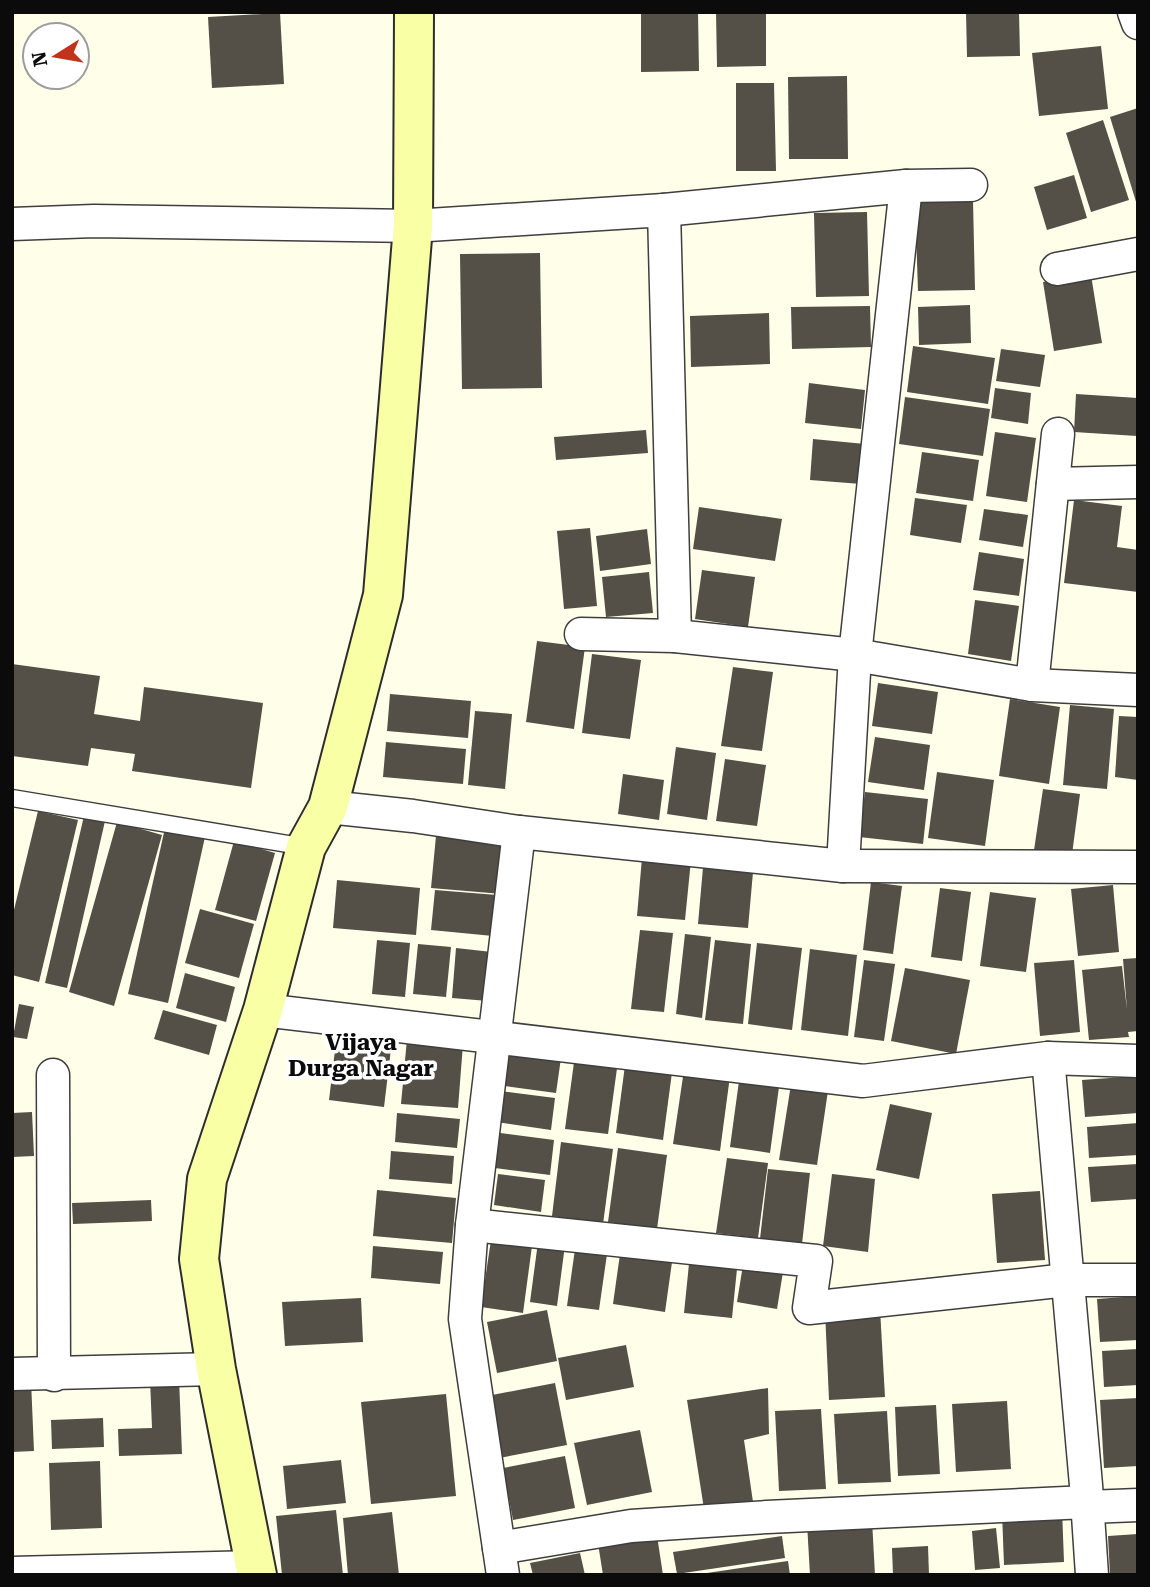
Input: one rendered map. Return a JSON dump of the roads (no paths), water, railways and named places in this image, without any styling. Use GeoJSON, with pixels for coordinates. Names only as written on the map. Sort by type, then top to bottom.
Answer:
{"type":"FeatureCollection","features":[{"type":"Feature","properties":{"kind":"street"},"geometry":{"type":"LineString","coordinates":[[12,1573],[256,1571],[216,1369],[199,1259],[207,1179],[263,1010],[306,847],[328,807],[383,595],[413,226],[414,12]]}},
{"type":"Feature","properties":{"kind":"street"},"geometry":{"type":"LineString","coordinates":[[1134,12],[1138,23]]}},
{"type":"Feature","properties":{"kind":"street"},"geometry":{"type":"LineString","coordinates":[[12,224],[94,221],[413,226],[664,210],[906,187],[971,186]]}},
{"type":"Feature","properties":{"kind":"street"},"geometry":{"type":"LineString","coordinates":[[843,866],[855,655],[906,187]]}},
{"type":"Feature","properties":{"kind":"street"},"geometry":{"type":"LineString","coordinates":[[664,210],[675,636]]}},
{"type":"Feature","properties":{"kind":"street"},"geometry":{"type":"LineString","coordinates":[[1057,269],[1138,254]]}},
{"type":"Feature","properties":{"kind":"street"},"geometry":{"type":"LineString","coordinates":[[1032,685],[1058,434]]}},
{"type":"Feature","properties":{"kind":"street"},"geometry":{"type":"LineString","coordinates":[[1053,484],[1138,482]]}},
{"type":"Feature","properties":{"kind":"street"},"geometry":{"type":"LineString","coordinates":[[581,634],[675,636],[855,655],[1032,685],[1138,690]]}},
{"type":"Feature","properties":{"kind":"street"},"geometry":{"type":"LineString","coordinates":[[328,807],[413,816],[519,832],[843,866],[1138,867]]}},
{"type":"Feature","properties":{"kind":"street"},"geometry":{"type":"LineString","coordinates":[[519,832],[471,1225],[465,1319],[501,1562],[631,1526],[767,1517],[1087,1504],[1138,1505]]}},
{"type":"Feature","properties":{"kind":"street"},"geometry":{"type":"LineString","coordinates":[[263,1010],[863,1081],[1048,1058],[1138,1061]]}},
{"type":"Feature","properties":{"kind":"street"},"geometry":{"type":"LineString","coordinates":[[1048,1058],[1092,1575]]}},
{"type":"Feature","properties":{"kind":"street"},"geometry":{"type":"LineString","coordinates":[[53,1075],[54,1375]]}},
{"type":"Feature","properties":{"kind":"street"},"geometry":{"type":"LineString","coordinates":[[471,1225],[816,1261],[809,1308],[1067,1280],[1138,1280]]}},
{"type":"Feature","properties":{"kind":"street"},"geometry":{"type":"LineString","coordinates":[[12,1374],[216,1369]]}},
{"type":"Feature","properties":{"kind":"lane"},"geometry":{"type":"LineString","coordinates":[[12,798],[306,847]]}},
{"type":"Feature","properties":{"kind":"district","name":"Vijaya Durga Nagar"},"geometry":{"type":"Point","coordinates":[361,1055]}}]}
